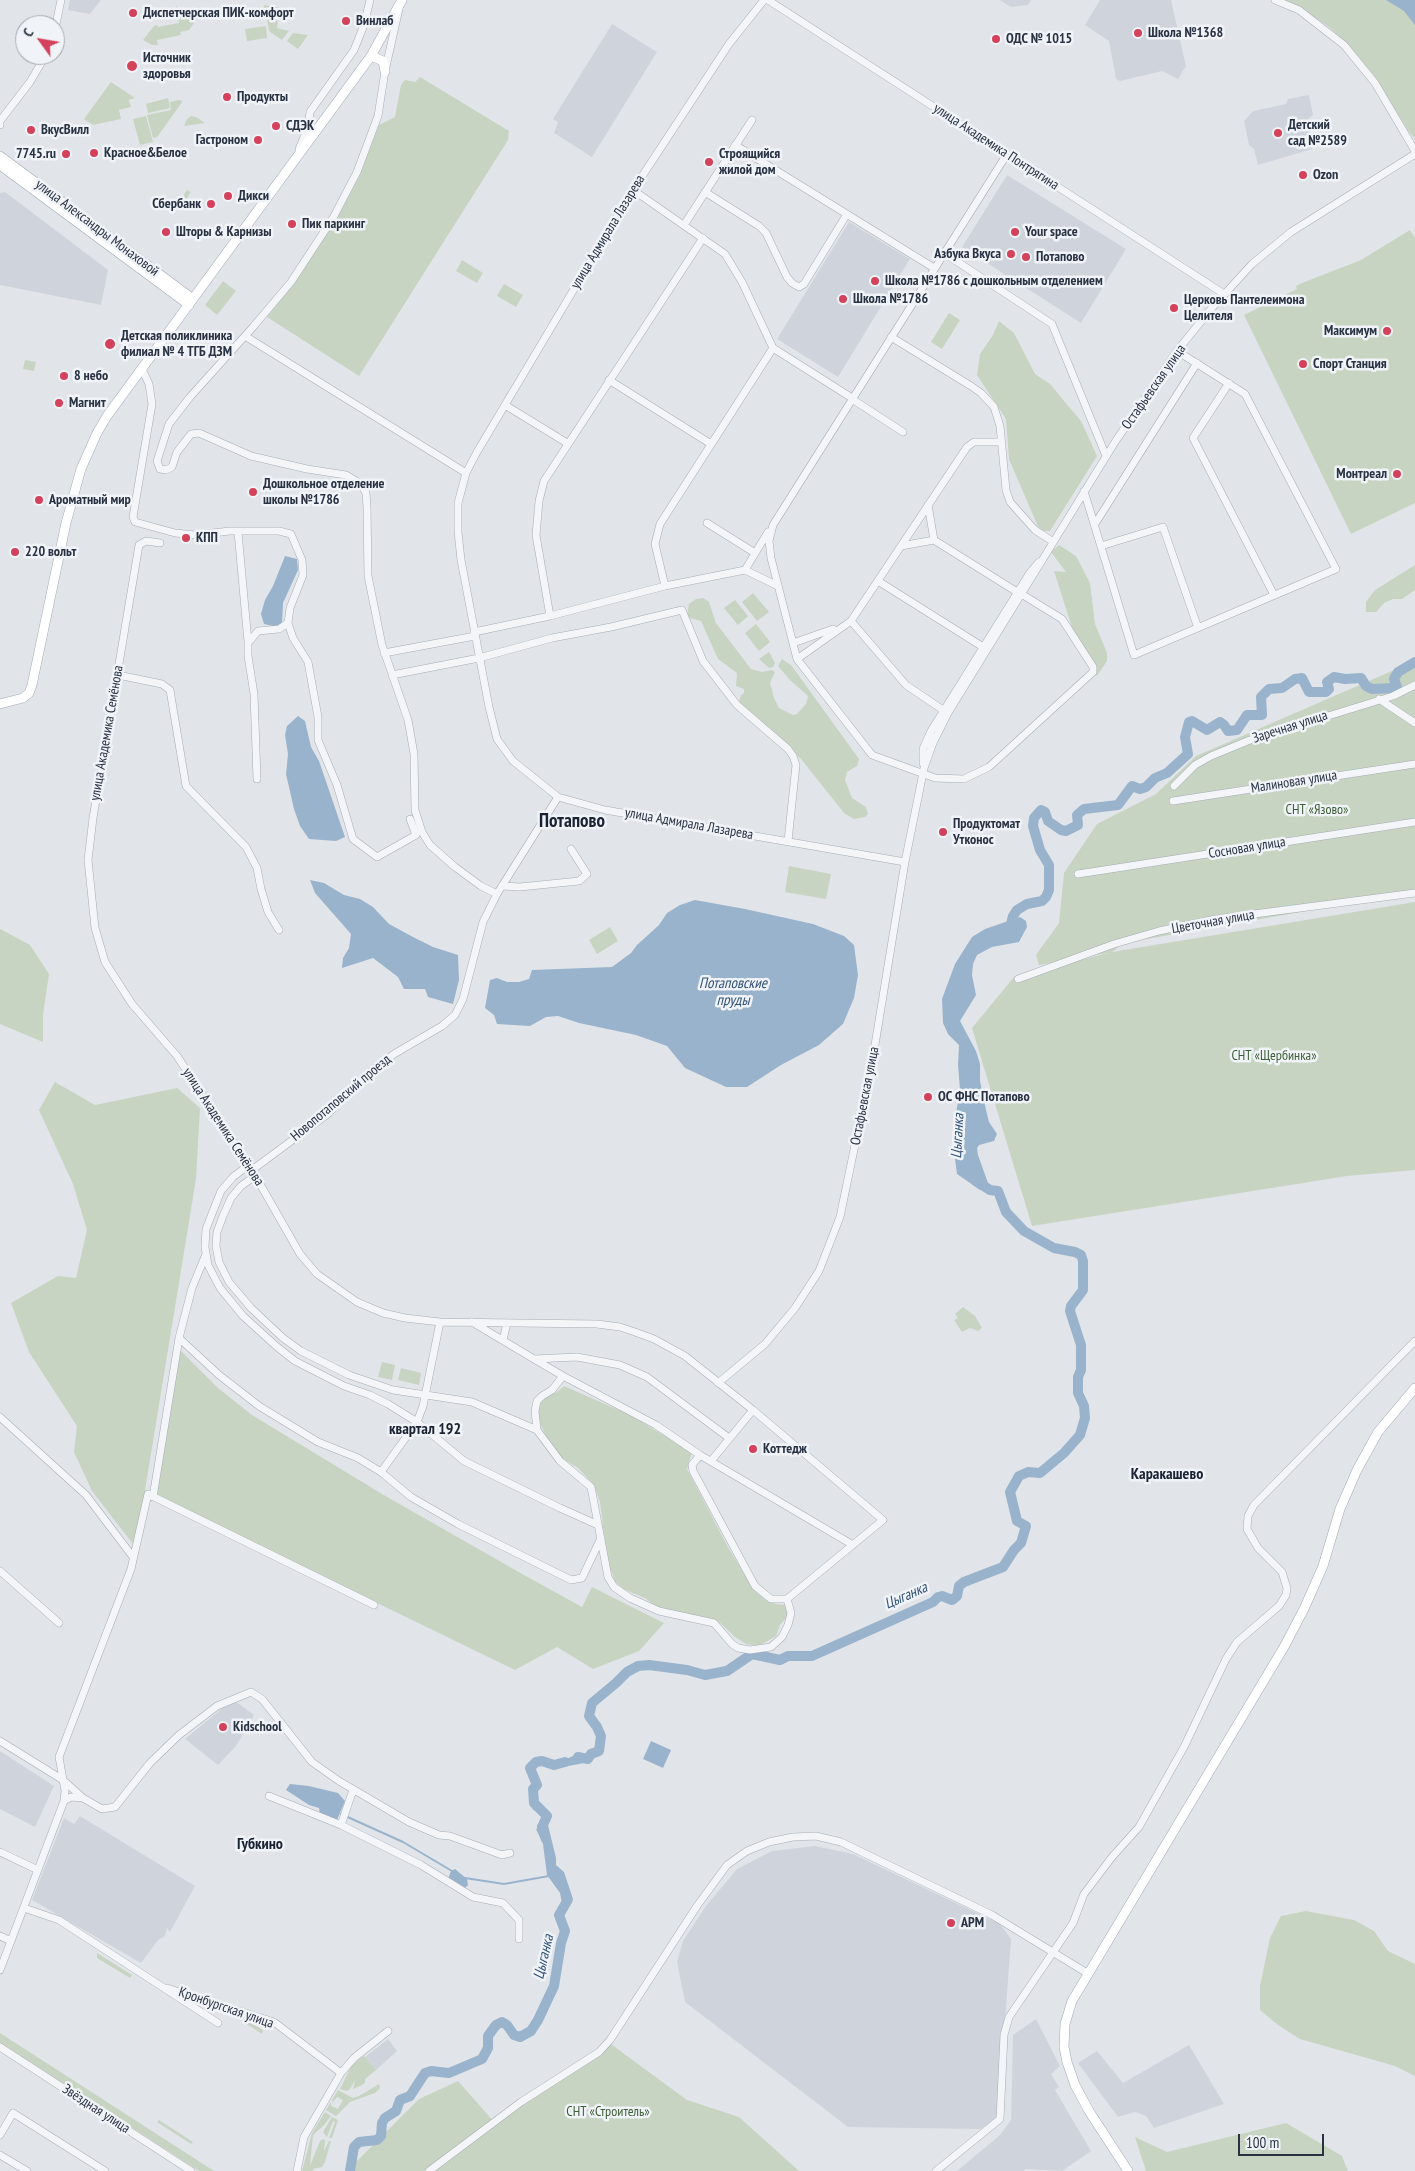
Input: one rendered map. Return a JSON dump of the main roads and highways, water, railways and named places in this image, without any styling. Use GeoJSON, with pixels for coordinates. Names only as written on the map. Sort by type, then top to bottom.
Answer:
{"type":"FeatureCollection","features":[{"type":"Feature","properties":{"kind":"main road"},"geometry":{"type":"LineString","coordinates":[[5,704],[23,698],[29,693],[32,685],[66,523],[85,457],[107,416],[371,56],[401,2]]}},
{"type":"Feature","properties":{"kind":"main road"},"geometry":{"type":"LineString","coordinates":[[371,56],[383,61],[385,71]]}},
{"type":"Feature","properties":{"kind":"main road","name":"улица Александры Монаховой"},"geometry":{"type":"LineString","coordinates":[[0,156],[191,302]]}},
{"type":"Feature","properties":{"kind":"main road","name":"улица Александры Монаховой"},"geometry":{"type":"LineString","coordinates":[[0,165],[191,302]]}},
{"type":"Feature","properties":{"kind":"main road"},"geometry":{"type":"LineString","coordinates":[[1128,2171],[1089,2111],[1075,2085],[1067,2062],[1064,2047],[1065,2024],[1072,2001],[1087,1973],[1284,1647],[1304,1609],[1323,1566],[1340,1509],[1357,1470],[1378,1432],[1415,1388]]}},
{"type":"Feature","properties":{"kind":"water"},"geometry":{"type":"Polygon","coordinates":[[[1386,0],[1415,0],[1415,25],[1404,11],[1386,0]]]}},
{"type":"Feature","properties":{"kind":"water"},"geometry":{"type":"Polygon","coordinates":[[[285,556],[297,559],[298,570],[283,603],[282,624],[277,627],[264,624],[261,614],[265,600],[285,556]]]}},
{"type":"Feature","properties":{"kind":"water"},"geometry":{"type":"Polygon","coordinates":[[[298,716],[305,721],[311,747],[319,761],[345,837],[336,841],[309,839],[300,826],[294,809],[286,774],[288,754],[285,735],[287,726],[298,716]]]}},
{"type":"Feature","properties":{"kind":"water"},"geometry":{"type":"Polygon","coordinates":[[[310,880],[324,883],[344,895],[360,899],[373,907],[389,924],[433,947],[458,955],[459,980],[453,1004],[428,997],[425,989],[404,989],[398,977],[373,958],[342,968],[343,958],[349,948],[351,934],[315,893],[310,880]]]}},
{"type":"Feature","properties":{"kind":"water","name":"Потаповские пруды"},"geometry":{"type":"Polygon","coordinates":[[[695,900],[813,924],[844,936],[854,945],[858,975],[854,998],[843,1024],[819,1045],[781,1065],[747,1087],[726,1087],[685,1068],[667,1046],[636,1035],[579,1023],[558,1016],[546,1017],[530,1026],[497,1024],[494,1015],[485,1008],[490,980],[497,978],[507,982],[519,982],[529,979],[532,970],[612,967],[631,953],[659,925],[667,913],[680,905],[695,900]]]}},
{"type":"Feature","properties":{"kind":"water"},"geometry":{"type":"Polygon","coordinates":[[[1020,917],[1026,921],[1027,927],[1019,942],[992,947],[977,955],[973,964],[972,975],[976,995],[960,1021],[976,1051],[980,1064],[980,1081],[989,1122],[997,1134],[994,1141],[979,1145],[977,1148],[988,1183],[986,1187],[980,1190],[957,1174],[955,1159],[963,1144],[955,1119],[960,1090],[959,1045],[948,1034],[943,1023],[942,999],[955,964],[972,937],[985,929],[1020,917]]]}},
{"type":"Feature","properties":{"kind":"water"},"geometry":{"type":"Polygon","coordinates":[[[651,1741],[671,1750],[663,1768],[643,1759],[651,1741]]]}},
{"type":"Feature","properties":{"kind":"water"},"geometry":{"type":"Polygon","coordinates":[[[586,1755],[593,1758],[584,1763],[553,1768],[555,1764],[573,1756],[586,1755]]]}},
{"type":"Feature","properties":{"kind":"water"},"geometry":{"type":"Polygon","coordinates":[[[290,1784],[309,1786],[338,1793],[345,1801],[337,1820],[320,1815],[319,1808],[309,1805],[286,1790],[290,1784]]]}},
{"type":"Feature","properties":{"kind":"water"},"geometry":{"type":"Polygon","coordinates":[[[530,1798],[537,1798],[542,1807],[539,1811],[533,1810],[530,1798]]]}},
{"type":"Feature","properties":{"kind":"water"},"geometry":{"type":"Polygon","coordinates":[[[548,1825],[556,1865],[564,1872],[573,1899],[572,1903],[559,1915],[563,1908],[560,1893],[547,1875],[543,1844],[536,1829],[548,1825]]]}},
{"type":"Feature","properties":{"kind":"water"},"geometry":{"type":"Polygon","coordinates":[[[455,1869],[467,1879],[468,1885],[464,1889],[448,1879],[451,1871],[455,1869]]]}},
{"type":"Feature","properties":{"kind":"waterway","name":"Цыганка"},"geometry":{"type":"LineString","coordinates":[[1009,932],[1013,916],[1017,910],[1027,904],[1042,901],[1049,890],[1049,865],[1040,850],[1033,826],[1034,818],[1041,810],[1045,812],[1048,821],[1061,830],[1066,831],[1078,825],[1077,815],[1084,809],[1118,805],[1132,786],[1140,789],[1146,787],[1155,778],[1167,773],[1188,754],[1185,737],[1189,722],[1192,721],[1207,730],[1220,722],[1228,731],[1237,730],[1247,715],[1262,715],[1261,697],[1269,689],[1282,688],[1295,679],[1302,678],[1309,692],[1326,692],[1329,689],[1327,682],[1334,677],[1345,679],[1361,678],[1366,686],[1372,689],[1394,688],[1397,687],[1394,679],[1398,672],[1415,662]]}},
{"type":"Feature","properties":{"kind":"waterway","name":"Цыганка"},"geometry":{"type":"LineString","coordinates":[[578,1757],[588,1759],[591,1754],[599,1751],[601,1736],[589,1716],[592,1703],[627,1672],[638,1666],[649,1665],[687,1670],[705,1675],[727,1671],[752,1654],[780,1660],[788,1656],[812,1656],[933,1602],[938,1597],[942,1596],[952,1600],[957,1596],[959,1586],[964,1582],[1003,1567],[1021,1543],[1026,1526],[1017,1521],[1010,1492],[1019,1476],[1028,1472],[1040,1473],[1064,1453],[1080,1435],[1085,1418],[1084,1406],[1078,1393],[1078,1377],[1081,1370],[1081,1345],[1070,1311],[1071,1306],[1083,1290],[1083,1261],[1081,1255],[1054,1248],[1024,1231],[1006,1212],[998,1191],[990,1190],[976,1181]]}},
{"type":"Feature","properties":{"kind":"waterway","name":"Цыганка"},"geometry":{"type":"LineString","coordinates":[[546,1839],[542,1827],[547,1816],[534,1803],[533,1789],[537,1785],[530,1768],[536,1762],[542,1761],[554,1765],[565,1762]]}},
{"type":"Feature","properties":{"kind":"waterway"},"geometry":{"type":"LineString","coordinates":[[341,1814],[403,1842],[452,1871]]}},
{"type":"Feature","properties":{"kind":"waterway"},"geometry":{"type":"LineString","coordinates":[[465,1878],[504,1884],[549,1876]]}},
{"type":"Feature","properties":{"kind":"waterway","name":"Цыганка"},"geometry":{"type":"LineString","coordinates":[[350,2171],[354,2147],[359,2142],[377,2140],[381,2136],[382,2123],[385,2118],[396,2111],[400,2100],[410,2096],[425,2073],[431,2071],[449,2073],[482,2059],[488,2048],[488,2036],[496,2025],[502,2022],[507,2025],[514,2035],[520,2037],[531,2031],[554,1986],[561,1943],[565,1931],[559,1915],[566,1903]]}},
{"type":"Feature","properties":{"kind":"place","name":"Диспетчерская ПИК-комфорт"},"geometry":{"type":"Point","coordinates":[133,13]}},
{"type":"Feature","properties":{"kind":"place","name":"Винлаб"},"geometry":{"type":"Point","coordinates":[346,21]}},
{"type":"Feature","properties":{"kind":"place","name":"Школа №1368"},"geometry":{"type":"Point","coordinates":[1138,33]}},
{"type":"Feature","properties":{"kind":"place","name":"ОДС № 1015"},"geometry":{"type":"Point","coordinates":[996,39]}},
{"type":"Feature","properties":{"kind":"place","name":"Источник здоровья"},"geometry":{"type":"Point","coordinates":[132,66]}},
{"type":"Feature","properties":{"kind":"place","name":"Продукты"},"geometry":{"type":"Point","coordinates":[227,97]}},
{"type":"Feature","properties":{"kind":"place","name":"СДЭК"},"geometry":{"type":"Point","coordinates":[276,126]}},
{"type":"Feature","properties":{"kind":"place","name":"ВкусВилл"},"geometry":{"type":"Point","coordinates":[31,130]}},
{"type":"Feature","properties":{"kind":"place","name":"Детский сад №2589"},"geometry":{"type":"Point","coordinates":[1278,133]}},
{"type":"Feature","properties":{"kind":"place","name":"Гастроном"},"geometry":{"type":"Point","coordinates":[258,140]}},
{"type":"Feature","properties":{"kind":"place","name":"Красное&Белое"},"geometry":{"type":"Point","coordinates":[94,153]}},
{"type":"Feature","properties":{"kind":"place","name":"7745.ru"},"geometry":{"type":"Point","coordinates":[66,154]}},
{"type":"Feature","properties":{"kind":"place","name":"Строящийся жилой дом"},"geometry":{"type":"Point","coordinates":[709,162]}},
{"type":"Feature","properties":{"kind":"place","name":"Ozon"},"geometry":{"type":"Point","coordinates":[1303,175]}},
{"type":"Feature","properties":{"kind":"place","name":"Дикси"},"geometry":{"type":"Point","coordinates":[228,196]}},
{"type":"Feature","properties":{"kind":"place","name":"Сбербанк"},"geometry":{"type":"Point","coordinates":[211,204]}},
{"type":"Feature","properties":{"kind":"place","name":"Пик паркинг"},"geometry":{"type":"Point","coordinates":[292,224]}},
{"type":"Feature","properties":{"kind":"place","name":"Шторы & Карнизы"},"geometry":{"type":"Point","coordinates":[166,232]}},
{"type":"Feature","properties":{"kind":"place","name":"Your space"},"geometry":{"type":"Point","coordinates":[1015,232]}},
{"type":"Feature","properties":{"kind":"place","name":"Азбука Вкуса"},"geometry":{"type":"Point","coordinates":[1011,254]}},
{"type":"Feature","properties":{"kind":"place","name":"Потапово"},"geometry":{"type":"Point","coordinates":[1026,257]}},
{"type":"Feature","properties":{"kind":"place","name":"Школа №1786 с дошкольным отделением"},"geometry":{"type":"Point","coordinates":[875,281]}},
{"type":"Feature","properties":{"kind":"place","name":"Школа №1786"},"geometry":{"type":"Point","coordinates":[843,299]}},
{"type":"Feature","properties":{"kind":"place","name":"Церковь Пантелеимона Целителя"},"geometry":{"type":"Point","coordinates":[1174,308]}},
{"type":"Feature","properties":{"kind":"place","name":"Максимум"},"geometry":{"type":"Point","coordinates":[1387,331]}},
{"type":"Feature","properties":{"kind":"place","name":"Детская поликлиника филиал № 4 ТГБ ДЗМ"},"geometry":{"type":"Point","coordinates":[110,344]}},
{"type":"Feature","properties":{"kind":"place","name":"Спорт Станция"},"geometry":{"type":"Point","coordinates":[1303,364]}},
{"type":"Feature","properties":{"kind":"place","name":"8 небо"},"geometry":{"type":"Point","coordinates":[64,376]}},
{"type":"Feature","properties":{"kind":"place","name":"Магнит"},"geometry":{"type":"Point","coordinates":[59,403]}},
{"type":"Feature","properties":{"kind":"place","name":"Монтреал"},"geometry":{"type":"Point","coordinates":[1397,474]}},
{"type":"Feature","properties":{"kind":"place","name":"Дошкольное отделение школы №1786"},"geometry":{"type":"Point","coordinates":[253,492]}},
{"type":"Feature","properties":{"kind":"place","name":"Ароматный мир"},"geometry":{"type":"Point","coordinates":[39,500]}},
{"type":"Feature","properties":{"kind":"place","name":"КПП"},"geometry":{"type":"Point","coordinates":[186,538]}},
{"type":"Feature","properties":{"kind":"place","name":"220 вольт"},"geometry":{"type":"Point","coordinates":[15,552]}},
{"type":"Feature","properties":{"kind":"place","name":"Продуктомат Утконос"},"geometry":{"type":"Point","coordinates":[943,832]}},
{"type":"Feature","properties":{"kind":"place","name":"ОС ФНС Потапово"},"geometry":{"type":"Point","coordinates":[928,1097]}},
{"type":"Feature","properties":{"kind":"place","name":"Коттедж"},"geometry":{"type":"Point","coordinates":[753,1449]}},
{"type":"Feature","properties":{"kind":"place","name":"Kidschool"},"geometry":{"type":"Point","coordinates":[223,1727]}},
{"type":"Feature","properties":{"kind":"place","name":"АРМ"},"geometry":{"type":"Point","coordinates":[951,1923]}},
{"type":"Feature","properties":{"kind":"district","name":"Потапово"},"geometry":{"type":"Point","coordinates":[572,822]}},
{"type":"Feature","properties":{"kind":"district","name":"квартал 192"},"geometry":{"type":"Point","coordinates":[425,1429]}},
{"type":"Feature","properties":{"kind":"district","name":"Каракашево"},"geometry":{"type":"Point","coordinates":[1167,1474]}},
{"type":"Feature","properties":{"kind":"district","name":"Губкино"},"geometry":{"type":"Point","coordinates":[260,1844]}},
{"type":"Feature","properties":{"kind":"park label","name":"СНТ «Язово»"},"geometry":{"type":"Point","coordinates":[1317,810]}},
{"type":"Feature","properties":{"kind":"park label","name":"СНТ «Щербинка»"},"geometry":{"type":"Point","coordinates":[1274,1056]}},
{"type":"Feature","properties":{"kind":"park label","name":"СНТ «Строитель»"},"geometry":{"type":"Point","coordinates":[608,2112]}}]}
